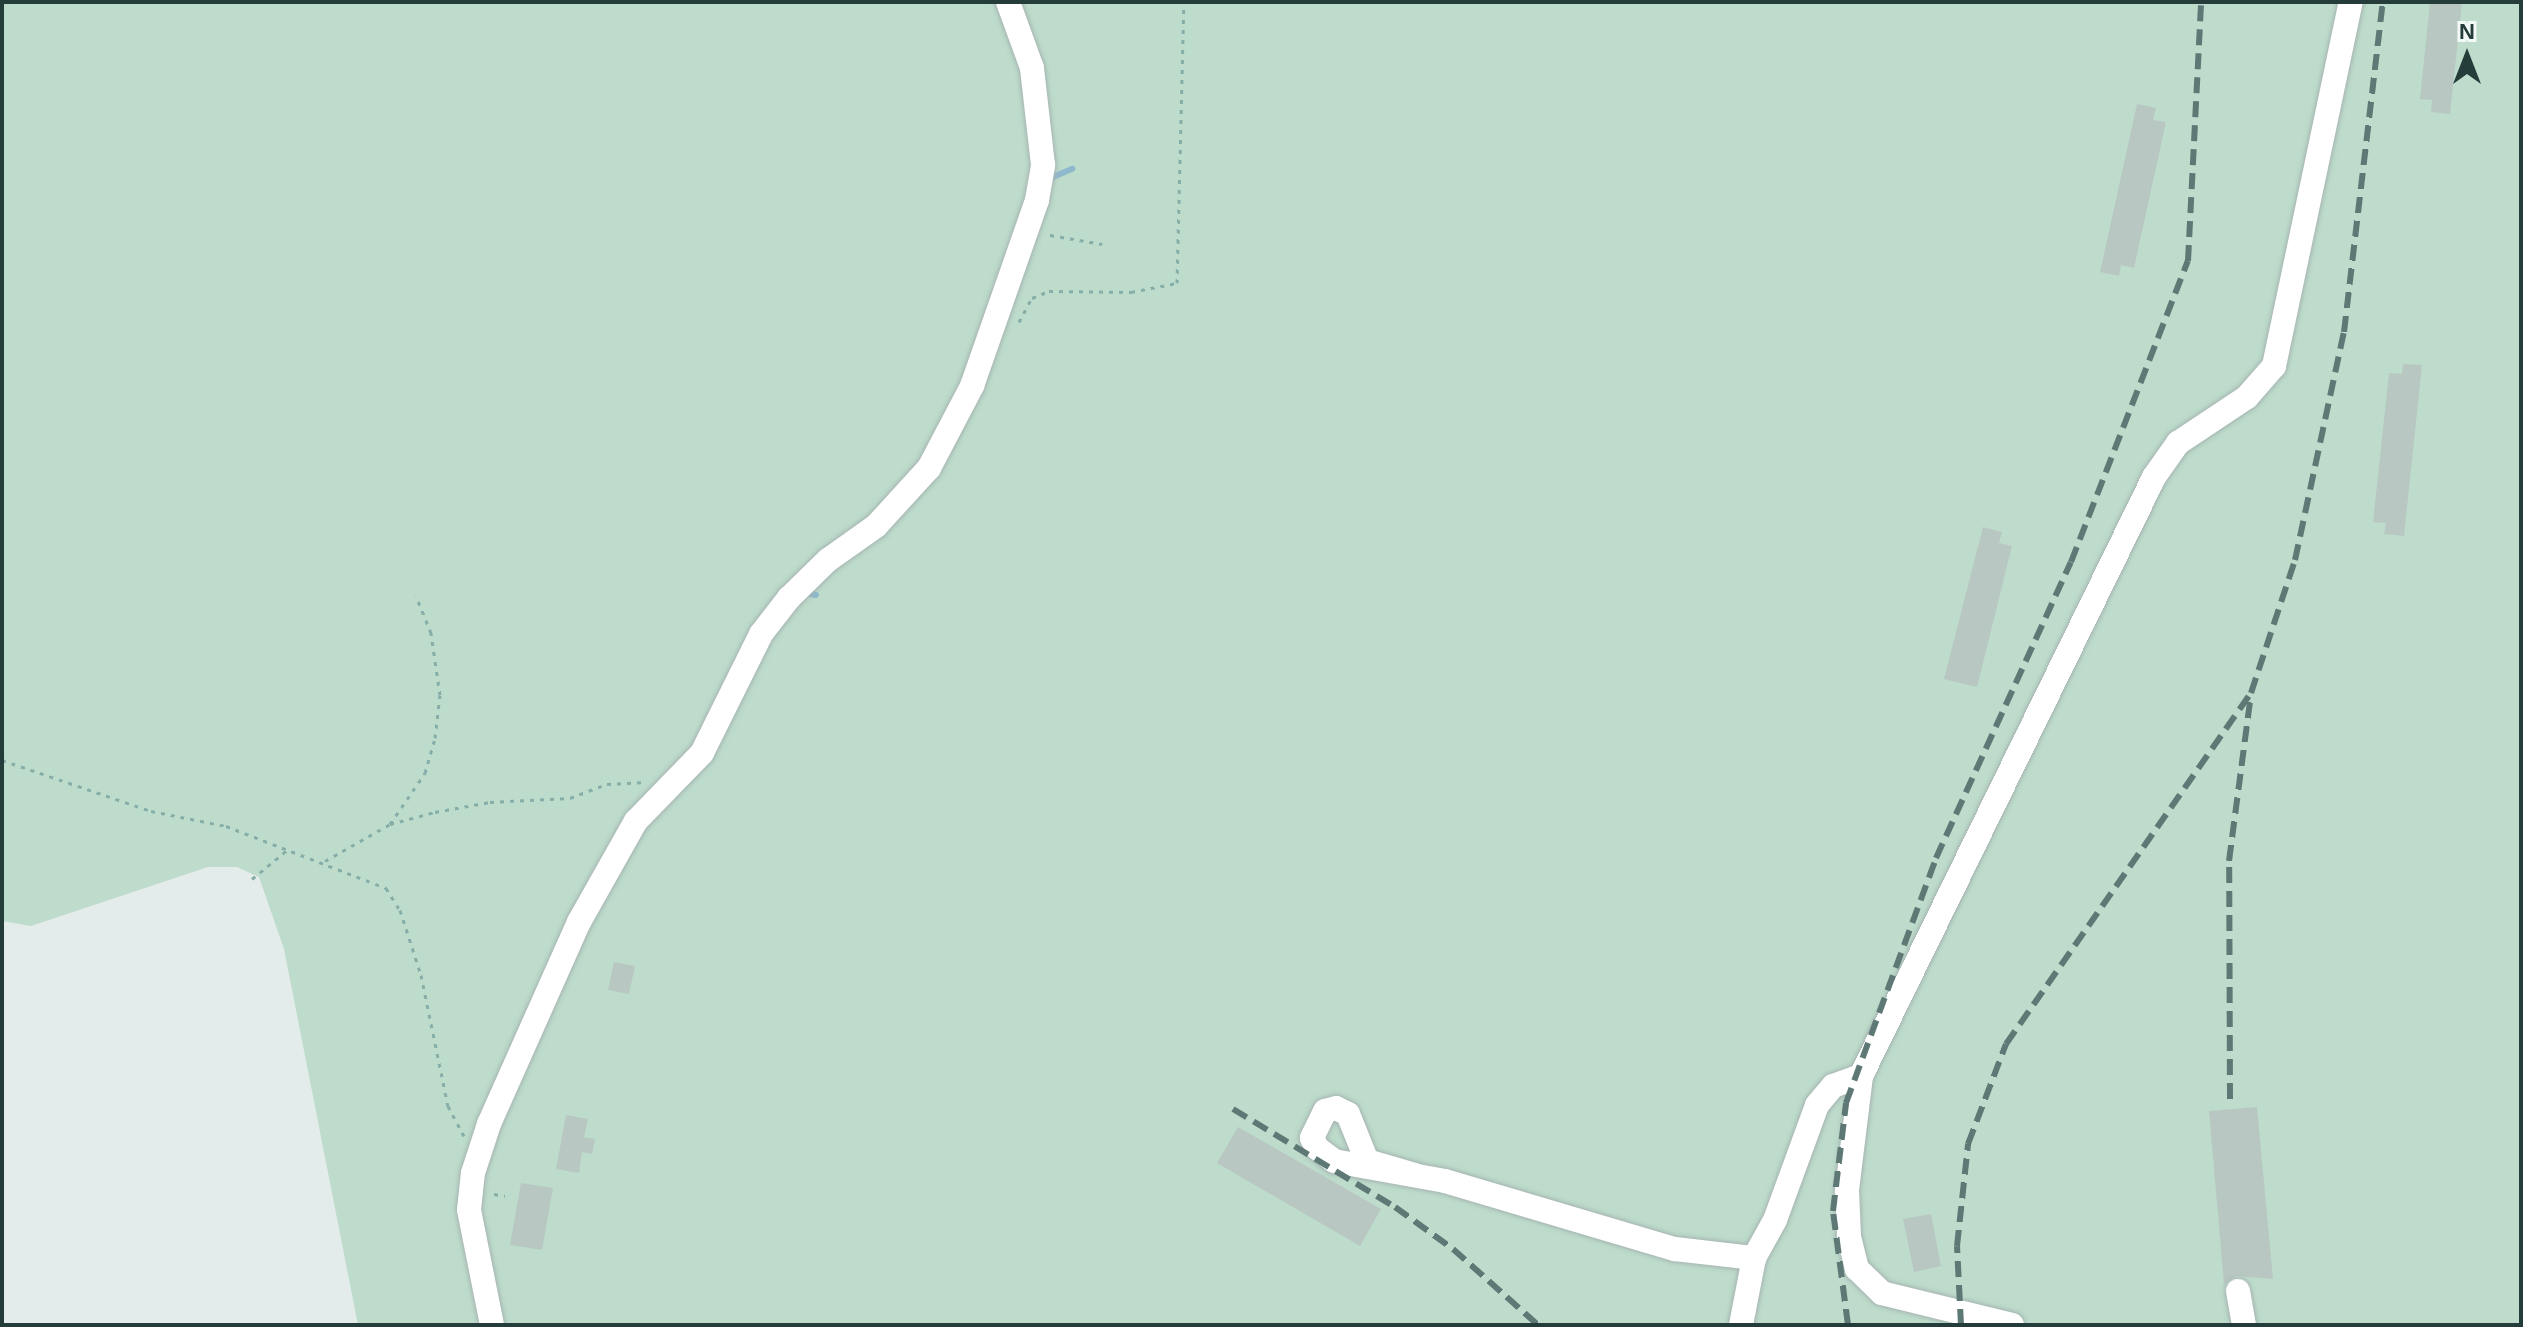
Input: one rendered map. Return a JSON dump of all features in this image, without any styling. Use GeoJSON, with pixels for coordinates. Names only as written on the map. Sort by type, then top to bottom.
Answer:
{"type":"FeatureCollection","features":[{"type":"Feature","properties":{"kind":"lane"},"geometry":{"type":"LineString","coordinates":[[492,1325],[459,1212],[479,1149],[579,922],[617,850],[664,789],[702,753],[761,634],[789,598],[828,560],[876,526],[929,468],[972,386],[1037,200],[1042,140],[1032,68],[1008,2]]}},
{"type":"Feature","properties":{"kind":"lane"},"geometry":{"type":"LineString","coordinates":[[2012,1325],[1882,1293],[1857,1269],[1849,1237],[1847,1190],[1861,1076],[2154,477],[2178,443],[2247,397],[2274,366],[2351,2]]}},
{"type":"Feature","properties":{"kind":"lane"},"geometry":{"type":"LineString","coordinates":[[1741,1325],[1754,1258],[1775,1220],[1817,1105],[1833,1086],[1861,1076]]}},
{"type":"Feature","properties":{"kind":"lane"},"geometry":{"type":"LineString","coordinates":[[1415,1175],[1675,1249],[1754,1258]]}},
{"type":"Feature","properties":{"kind":"lane"},"geometry":{"type":"LineString","coordinates":[[2238,1291],[2244,1325]]}},
{"type":"Feature","properties":{"kind":"path"},"geometry":{"type":"LineString","coordinates":[[1013,332],[1032,298],[1049,291],[1131,292],[1177,283],[1184,2]]}},
{"type":"Feature","properties":{"kind":"path"},"geometry":{"type":"LineString","coordinates":[[1026,231],[1102,244]]}},
{"type":"Feature","properties":{"kind":"path"},"geometry":{"type":"LineString","coordinates":[[390,824],[425,773],[435,738],[440,695],[431,633],[416,596]]}},
{"type":"Feature","properties":{"kind":"path"},"geometry":{"type":"LineString","coordinates":[[2,760],[151,811],[226,826],[386,888],[400,910],[421,975],[457,1130]]}},
{"type":"Feature","properties":{"kind":"path"},"geometry":{"type":"LineString","coordinates":[[323,862],[390,824],[490,802],[570,798],[607,784],[637,780],[664,789]]}},
{"type":"Feature","properties":{"kind":"path"},"geometry":{"type":"LineString","coordinates":[[252,879],[287,850]]}},
{"type":"Feature","properties":{"kind":"green space"},"geometry":{"type":"Polygon","coordinates":[[[2,2],[2521,2],[2521,1325],[358,1325],[284,949],[259,877],[237,867],[208,867],[31,926],[2,921],[2,2]]]}},
{"type":"Feature","properties":{"kind":"building"},"geometry":{"type":"Polygon","coordinates":[[[2430,2],[2462,2],[2450,114],[2431,112],[2432,100],[2420,99],[2430,2]]]}},
{"type":"Feature","properties":{"kind":"building"},"geometry":{"type":"Polygon","coordinates":[[[2137,104],[2156,108],[2153,120],[2166,122],[2134,268],[2121,265],[2119,276],[2100,272],[2137,104]]]}},
{"type":"Feature","properties":{"kind":"building"},"geometry":{"type":"Polygon","coordinates":[[[2403,364],[2422,365],[2404,536],[2384,534],[2386,523],[2373,522],[2389,373],[2402,374],[2403,364]]]}},
{"type":"Feature","properties":{"kind":"building"},"geometry":{"type":"Polygon","coordinates":[[[1983,527],[2002,532],[1999,543],[2012,546],[1977,687],[1944,679],[1983,527]]]}},
{"type":"Feature","properties":{"kind":"building"},"geometry":{"type":"Polygon","coordinates":[[[614,962],[635,966],[629,994],[608,990],[614,962]]]}},
{"type":"Feature","properties":{"kind":"building"},"geometry":{"type":"Polygon","coordinates":[[[2257,1107],[2273,1279],[2236,1276],[2224,1284],[2209,1111],[2257,1107]]]}},
{"type":"Feature","properties":{"kind":"building"},"geometry":{"type":"Polygon","coordinates":[[[566,1115],[588,1119],[584,1137],[595,1139],[592,1154],[582,1152],[579,1173],[556,1169],[566,1115]]]}},
{"type":"Feature","properties":{"kind":"building"},"geometry":{"type":"Polygon","coordinates":[[[1238,1127],[1381,1209],[1360,1246],[1217,1163],[1238,1127]]]}},
{"type":"Feature","properties":{"kind":"building"},"geometry":{"type":"Polygon","coordinates":[[[521,1183],[553,1188],[542,1250],[510,1245],[521,1183]]]}},
{"type":"Feature","properties":{"kind":"building"},"geometry":{"type":"Polygon","coordinates":[[[1931,1214],[1941,1266],[1914,1272],[1903,1219],[1931,1214]]]}},
{"type":"Feature","properties":{"kind":"waterway"},"geometry":{"type":"LineString","coordinates":[[1053,177],[1072,169]]}},
{"type":"Feature","properties":{"kind":"waterway"},"geometry":{"type":"LineString","coordinates":[[811,594],[816,595]]}},
{"type":"Feature","properties":{"kind":"railway"},"geometry":{"type":"LineString","coordinates":[[1848,1325],[1833,1211],[1846,1103],[1936,858],[2071,562],[2188,261],[2201,2]]}},
{"type":"Feature","properties":{"kind":"railway"},"geometry":{"type":"LineString","coordinates":[[1961,1325],[1957,1246],[1968,1144],[2006,1044],[2251,693],[2295,560],[2344,332],[2383,2]]}},
{"type":"Feature","properties":{"kind":"railway"},"geometry":{"type":"LineString","coordinates":[[2230,1099],[2229,861],[2250,701]]}},
{"type":"Feature","properties":{"kind":"railway"},"geometry":{"type":"LineString","coordinates":[[1233,1109],[1395,1207],[1453,1249],[1538,1325]]}}]}
